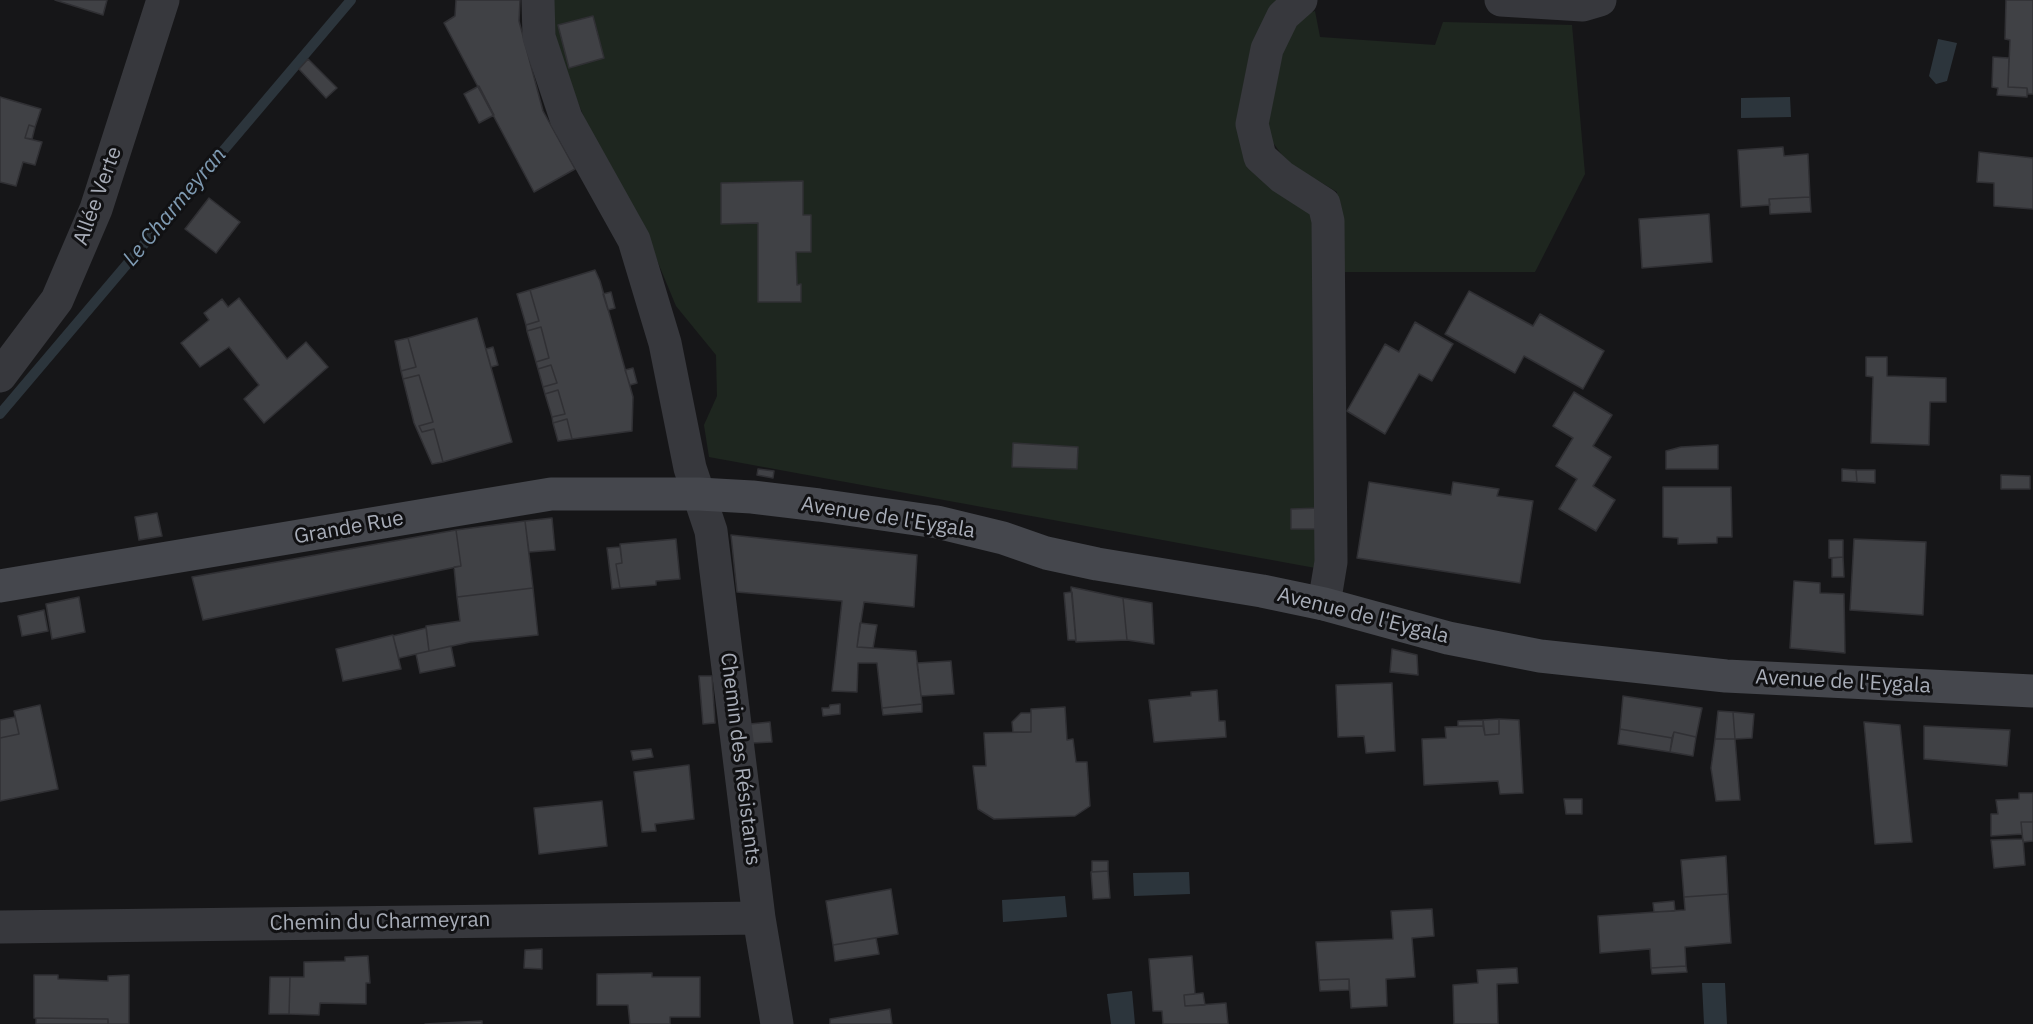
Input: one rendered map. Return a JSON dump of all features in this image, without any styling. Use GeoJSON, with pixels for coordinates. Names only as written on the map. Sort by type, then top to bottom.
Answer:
{"type":"FeatureCollection","features":[{"type":"Feature","properties":{"kind":"street","name":"Allée Verte"},"geometry":{"type":"LineString","coordinates":[[0,376],[57,300],[96,209],[163,0]]}},
{"type":"Feature","properties":{"kind":"street","name":"Chemin des Résistants"},"geometry":{"type":"LineString","coordinates":[[538,0],[539,37],[566,118],[634,240],[665,343],[690,468],[711,531],[759,918],[777,1024]]}},
{"type":"Feature","properties":{"kind":"street"},"geometry":{"type":"LineString","coordinates":[[1301,0],[1283,16],[1267,49],[1252,124],[1260,157],[1282,177],[1324,204],[1328,221],[1331,562],[1324,604]]}},
{"type":"Feature","properties":{"kind":"street"},"geometry":{"type":"LineString","coordinates":[[1501,0],[1591,3]]}},
{"type":"Feature","properties":{"kind":"street","name":"Grande Rue"},"geometry":{"type":"LineString","coordinates":[[0,586],[551,494],[699,494]]}},
{"type":"Feature","properties":{"kind":"street","name":"Avenue de l'Eygala"},"geometry":{"type":"LineString","coordinates":[[699,494],[752,497],[937,522],[1003,538],[1046,553],[1087,562],[1233,585],[1324,604],[1448,638],[1540,656],[1726,676],[2033,691]]}},
{"type":"Feature","properties":{"kind":"street","name":"Chemin du Charmeyran"},"geometry":{"type":"LineString","coordinates":[[0,927],[759,918]]}},
{"type":"Feature","properties":{"kind":"shaded area"},"geometry":{"type":"Polygon","coordinates":[[[554,0],[1282,0],[1245,123],[1320,218],[1321,569],[709,457],[704,425],[717,396],[716,355],[676,306],[647,236],[586,122],[562,64],[553,28],[554,0]]]}},
{"type":"Feature","properties":{"kind":"shaded area"},"geometry":{"type":"Polygon","coordinates":[[[1315,11],[1320,37],[1435,45],[1443,22],[1572,25],[1585,174],[1535,272],[1337,272],[1337,192],[1287,162],[1266,133],[1271,53],[1291,18],[1315,11]]]}},
{"type":"Feature","properties":{"kind":"shaded area"},"geometry":{"type":"Polygon","coordinates":[[[1938,39],[1957,43],[1947,81],[1936,84],[1929,76],[1938,39]]]}},
{"type":"Feature","properties":{"kind":"shaded area"},"geometry":{"type":"Polygon","coordinates":[[[1790,97],[1791,117],[1741,118],[1741,98],[1790,97]]]}},
{"type":"Feature","properties":{"kind":"shaded area"},"geometry":{"type":"Polygon","coordinates":[[[1189,872],[1190,894],[1134,896],[1133,873],[1189,872]]]}},
{"type":"Feature","properties":{"kind":"shaded area"},"geometry":{"type":"Polygon","coordinates":[[[1065,896],[1067,917],[1003,922],[1002,900],[1065,896]]]}},
{"type":"Feature","properties":{"kind":"shaded area"},"geometry":{"type":"Polygon","coordinates":[[[1702,983],[1725,983],[1727,1024],[1704,1024],[1702,983]]]}},
{"type":"Feature","properties":{"kind":"shaded area"},"geometry":{"type":"Polygon","coordinates":[[[1132,991],[1135,1024],[1111,1024],[1107,994],[1132,991]]]}},
{"type":"Feature","properties":{"kind":"building"},"geometry":{"type":"Polygon","coordinates":[[[55,0],[107,0],[103,15],[55,0]]]}},
{"type":"Feature","properties":{"kind":"building"},"geometry":{"type":"Polygon","coordinates":[[[456,0],[520,0],[519,21],[543,111],[575,169],[534,192],[444,23],[455,16],[456,0]]]}},
{"type":"Feature","properties":{"kind":"building"},"geometry":{"type":"Polygon","coordinates":[[[2006,0],[2033,0],[2033,94],[2028,94],[2027,88],[2008,87],[2010,40],[2005,39],[2006,0]]]}},
{"type":"Feature","properties":{"kind":"building"},"geometry":{"type":"Polygon","coordinates":[[[593,16],[604,58],[569,68],[558,25],[593,16]]]}},
{"type":"Feature","properties":{"kind":"building"},"geometry":{"type":"Polygon","coordinates":[[[1993,57],[2009,58],[2008,87],[2027,88],[2027,97],[1997,95],[1998,88],[1992,87],[1993,57]]]}},
{"type":"Feature","properties":{"kind":"building"},"geometry":{"type":"Polygon","coordinates":[[[308,59],[337,88],[326,98],[299,69],[308,59]]]}},
{"type":"Feature","properties":{"kind":"building"},"geometry":{"type":"Polygon","coordinates":[[[479,86],[494,115],[479,123],[464,94],[479,86]]]}},
{"type":"Feature","properties":{"kind":"building"},"geometry":{"type":"Polygon","coordinates":[[[0,97],[41,109],[35,127],[29,125],[25,138],[42,142],[35,165],[23,162],[16,186],[0,182],[0,97]]]}},
{"type":"Feature","properties":{"kind":"building"},"geometry":{"type":"Polygon","coordinates":[[[29,125],[35,127],[32,139],[25,138],[29,125]]]}},
{"type":"Feature","properties":{"kind":"building"},"geometry":{"type":"Polygon","coordinates":[[[1783,147],[1784,156],[1808,154],[1810,197],[1769,199],[1770,205],[1741,207],[1738,150],[1783,147]]]}},
{"type":"Feature","properties":{"kind":"building"},"geometry":{"type":"Polygon","coordinates":[[[1979,152],[2033,158],[2033,209],[1994,206],[1994,183],[1977,182],[1979,152]]]}},
{"type":"Feature","properties":{"kind":"building"},"geometry":{"type":"Polygon","coordinates":[[[803,181],[803,215],[811,215],[811,252],[796,252],[797,285],[801,284],[801,302],[758,302],[758,223],[721,224],[721,183],[803,181]]]}},
{"type":"Feature","properties":{"kind":"building"},"geometry":{"type":"Polygon","coordinates":[[[1810,197],[1811,212],[1770,214],[1769,199],[1810,197]]]}},
{"type":"Feature","properties":{"kind":"building"},"geometry":{"type":"Polygon","coordinates":[[[209,198],[240,222],[216,253],[185,229],[209,198]]]}},
{"type":"Feature","properties":{"kind":"building"},"geometry":{"type":"Polygon","coordinates":[[[1709,214],[1712,262],[1642,268],[1639,219],[1709,214]]]}},
{"type":"Feature","properties":{"kind":"building"},"geometry":{"type":"Polygon","coordinates":[[[595,270],[633,397],[632,431],[572,439],[567,419],[553,423],[552,417],[565,414],[558,390],[545,394],[543,387],[557,383],[551,365],[538,369],[536,362],[549,358],[541,327],[527,331],[526,325],[539,321],[530,290],[595,270]]]}},
{"type":"Feature","properties":{"kind":"building"},"geometry":{"type":"Polygon","coordinates":[[[530,290],[539,321],[526,325],[517,294],[530,290]]]}},
{"type":"Feature","properties":{"kind":"building"},"geometry":{"type":"Polygon","coordinates":[[[1469,291],[1533,326],[1540,314],[1604,351],[1583,389],[1524,356],[1515,373],[1445,334],[1469,291]]]}},
{"type":"Feature","properties":{"kind":"building"},"geometry":{"type":"Polygon","coordinates":[[[611,292],[615,308],[608,310],[603,294],[611,292]]]}},
{"type":"Feature","properties":{"kind":"building"},"geometry":{"type":"Polygon","coordinates":[[[239,298],[287,359],[306,342],[328,367],[264,423],[244,399],[259,385],[229,347],[200,367],[181,343],[209,320],[204,313],[222,299],[228,307],[239,298]]]}},
{"type":"Feature","properties":{"kind":"building"},"geometry":{"type":"Polygon","coordinates":[[[477,318],[512,442],[443,462],[434,429],[422,432],[419,426],[433,422],[419,375],[403,379],[401,371],[416,367],[408,338],[477,318]]]}},
{"type":"Feature","properties":{"kind":"building"},"geometry":{"type":"Polygon","coordinates":[[[1415,322],[1453,344],[1432,381],[1419,374],[1385,434],[1347,411],[1385,344],[1399,352],[1415,322]]]}},
{"type":"Feature","properties":{"kind":"building"},"geometry":{"type":"Polygon","coordinates":[[[541,327],[549,358],[536,362],[527,331],[541,327]]]}},
{"type":"Feature","properties":{"kind":"building"},"geometry":{"type":"Polygon","coordinates":[[[408,338],[416,367],[401,371],[395,341],[408,338]]]}},
{"type":"Feature","properties":{"kind":"building"},"geometry":{"type":"Polygon","coordinates":[[[493,347],[498,365],[491,367],[486,349],[493,347]]]}},
{"type":"Feature","properties":{"kind":"building"},"geometry":{"type":"Polygon","coordinates":[[[1866,357],[1887,357],[1887,376],[1946,378],[1946,402],[1930,402],[1929,445],[1871,443],[1873,377],[1866,376],[1866,357]]]}},
{"type":"Feature","properties":{"kind":"building"},"geometry":{"type":"Polygon","coordinates":[[[551,365],[557,383],[543,387],[538,369],[551,365]]]}},
{"type":"Feature","properties":{"kind":"building"},"geometry":{"type":"Polygon","coordinates":[[[633,368],[637,383],[630,385],[625,370],[633,368]]]}},
{"type":"Feature","properties":{"kind":"building"},"geometry":{"type":"Polygon","coordinates":[[[419,375],[433,422],[419,426],[422,432],[434,429],[443,462],[432,464],[414,423],[403,379],[419,375]]]}},
{"type":"Feature","properties":{"kind":"building"},"geometry":{"type":"Polygon","coordinates":[[[558,390],[565,414],[552,417],[545,394],[558,390]]]}},
{"type":"Feature","properties":{"kind":"building"},"geometry":{"type":"Polygon","coordinates":[[[1574,392],[1612,415],[1593,446],[1611,457],[1593,486],[1615,500],[1596,531],[1559,509],[1577,479],[1556,466],[1573,438],[1553,426],[1574,392]]]}},
{"type":"Feature","properties":{"kind":"building"},"geometry":{"type":"Polygon","coordinates":[[[567,419],[572,439],[558,441],[553,423],[567,419]]]}},
{"type":"Feature","properties":{"kind":"building"},"geometry":{"type":"Polygon","coordinates":[[[1013,443],[1078,447],[1077,469],[1012,467],[1013,443]]]}},
{"type":"Feature","properties":{"kind":"building"},"geometry":{"type":"Polygon","coordinates":[[[1718,445],[1718,469],[1666,469],[1666,451],[1681,447],[1718,445]]]}},
{"type":"Feature","properties":{"kind":"building"},"geometry":{"type":"Polygon","coordinates":[[[758,469],[774,471],[773,478],[757,475],[758,469]]]}},
{"type":"Feature","properties":{"kind":"building"},"geometry":{"type":"Polygon","coordinates":[[[1842,469],[1856,470],[1857,482],[1842,481],[1842,469]]]}},
{"type":"Feature","properties":{"kind":"building"},"geometry":{"type":"Polygon","coordinates":[[[1856,470],[1875,470],[1875,483],[1857,482],[1856,470]]]}},
{"type":"Feature","properties":{"kind":"building"},"geometry":{"type":"Polygon","coordinates":[[[2001,475],[2030,476],[2030,489],[2001,489],[2001,475]]]}},
{"type":"Feature","properties":{"kind":"building"},"geometry":{"type":"Polygon","coordinates":[[[1369,482],[1451,495],[1453,482],[1499,489],[1497,496],[1533,501],[1520,583],[1357,558],[1369,482]]]}},
{"type":"Feature","properties":{"kind":"building"},"geometry":{"type":"Polygon","coordinates":[[[1663,487],[1731,487],[1732,537],[1717,537],[1717,543],[1678,544],[1678,538],[1663,537],[1663,487]]]}},
{"type":"Feature","properties":{"kind":"building"},"geometry":{"type":"Polygon","coordinates":[[[1320,508],[1320,529],[1291,529],[1291,509],[1320,508]]]}},
{"type":"Feature","properties":{"kind":"building"},"geometry":{"type":"Polygon","coordinates":[[[157,513],[162,536],[139,540],[135,517],[157,513]]]}},
{"type":"Feature","properties":{"kind":"building"},"geometry":{"type":"Polygon","coordinates":[[[552,518],[555,550],[529,552],[525,521],[552,518]]]}},
{"type":"Feature","properties":{"kind":"building"},"geometry":{"type":"Polygon","coordinates":[[[525,521],[533,588],[457,597],[454,567],[461,566],[456,530],[525,521]]]}},
{"type":"Feature","properties":{"kind":"building"},"geometry":{"type":"Polygon","coordinates":[[[456,530],[461,566],[203,620],[192,577],[456,530]]]}},
{"type":"Feature","properties":{"kind":"building"},"geometry":{"type":"Polygon","coordinates":[[[731,535],[917,555],[914,607],[864,602],[857,647],[916,651],[922,704],[882,708],[877,663],[858,663],[857,692],[832,691],[842,601],[737,592],[731,535]]]}},
{"type":"Feature","properties":{"kind":"building"},"geometry":{"type":"Polygon","coordinates":[[[676,539],[680,579],[656,581],[656,585],[620,588],[616,564],[622,563],[620,544],[676,539]]]}},
{"type":"Feature","properties":{"kind":"building"},"geometry":{"type":"Polygon","coordinates":[[[1854,539],[1926,542],[1923,615],[1850,610],[1854,539]]]}},
{"type":"Feature","properties":{"kind":"building"},"geometry":{"type":"Polygon","coordinates":[[[1829,540],[1843,540],[1843,557],[1829,558],[1829,540]]]}},
{"type":"Feature","properties":{"kind":"building"},"geometry":{"type":"Polygon","coordinates":[[[620,547],[622,563],[616,564],[620,588],[612,589],[607,548],[620,547]]]}},
{"type":"Feature","properties":{"kind":"building"},"geometry":{"type":"Polygon","coordinates":[[[1843,557],[1844,577],[1832,577],[1832,558],[1843,557]]]}},
{"type":"Feature","properties":{"kind":"building"},"geometry":{"type":"Polygon","coordinates":[[[1794,581],[1820,583],[1820,593],[1844,594],[1845,653],[1790,648],[1794,581]]]}},
{"type":"Feature","properties":{"kind":"building"},"geometry":{"type":"Polygon","coordinates":[[[1071,587],[1123,598],[1127,640],[1076,642],[1071,587]]]}},
{"type":"Feature","properties":{"kind":"building"},"geometry":{"type":"Polygon","coordinates":[[[533,588],[538,635],[470,642],[429,651],[426,626],[460,621],[457,597],[533,588]]]}},
{"type":"Feature","properties":{"kind":"building"},"geometry":{"type":"Polygon","coordinates":[[[1072,592],[1076,640],[1068,640],[1064,593],[1072,592]]]}},
{"type":"Feature","properties":{"kind":"building"},"geometry":{"type":"Polygon","coordinates":[[[79,597],[85,632],[52,639],[46,604],[79,597]]]}},
{"type":"Feature","properties":{"kind":"building"},"geometry":{"type":"Polygon","coordinates":[[[1123,598],[1152,603],[1154,644],[1127,640],[1123,598]]]}},
{"type":"Feature","properties":{"kind":"building"},"geometry":{"type":"Polygon","coordinates":[[[44,610],[48,631],[22,636],[18,616],[44,610]]]}},
{"type":"Feature","properties":{"kind":"building"},"geometry":{"type":"Polygon","coordinates":[[[860,623],[877,625],[873,648],[857,647],[860,623]]]}},
{"type":"Feature","properties":{"kind":"building"},"geometry":{"type":"Polygon","coordinates":[[[426,628],[429,651],[399,658],[393,636],[426,628]]]}},
{"type":"Feature","properties":{"kind":"building"},"geometry":{"type":"Polygon","coordinates":[[[393,635],[401,669],[343,681],[336,649],[393,635]]]}},
{"type":"Feature","properties":{"kind":"building"},"geometry":{"type":"Polygon","coordinates":[[[451,646],[455,666],[420,673],[416,654],[451,646]]]}},
{"type":"Feature","properties":{"kind":"building"},"geometry":{"type":"Polygon","coordinates":[[[1392,649],[1417,655],[1418,675],[1390,672],[1392,649]]]}},
{"type":"Feature","properties":{"kind":"building"},"geometry":{"type":"Polygon","coordinates":[[[951,661],[954,694],[921,696],[917,663],[951,661]]]}},
{"type":"Feature","properties":{"kind":"building"},"geometry":{"type":"Polygon","coordinates":[[[699,676],[712,676],[715,723],[703,724],[699,676]]]}},
{"type":"Feature","properties":{"kind":"building"},"geometry":{"type":"Polygon","coordinates":[[[1392,683],[1395,751],[1366,753],[1364,736],[1338,737],[1336,685],[1392,683]]]}},
{"type":"Feature","properties":{"kind":"building"},"geometry":{"type":"Polygon","coordinates":[[[1217,690],[1219,721],[1225,721],[1226,737],[1154,742],[1149,700],[1191,696],[1191,692],[1217,690]]]}},
{"type":"Feature","properties":{"kind":"building"},"geometry":{"type":"Polygon","coordinates":[[[1623,696],[1702,708],[1696,737],[1674,732],[1672,738],[1620,729],[1623,696]]]}},
{"type":"Feature","properties":{"kind":"building"},"geometry":{"type":"Polygon","coordinates":[[[840,704],[840,714],[823,716],[822,708],[840,704]]]}},
{"type":"Feature","properties":{"kind":"building"},"geometry":{"type":"Polygon","coordinates":[[[922,704],[922,712],[883,715],[882,708],[922,704]]]}},
{"type":"Feature","properties":{"kind":"building"},"geometry":{"type":"Polygon","coordinates":[[[40,705],[58,789],[0,801],[0,738],[19,734],[14,711],[40,705]]]}},
{"type":"Feature","properties":{"kind":"building"},"geometry":{"type":"Polygon","coordinates":[[[1065,707],[1067,740],[1073,739],[1076,762],[1087,762],[1090,806],[1075,816],[994,819],[978,809],[973,766],[986,766],[984,733],[1031,732],[1031,709],[1065,707]]]}},
{"type":"Feature","properties":{"kind":"building"},"geometry":{"type":"Polygon","coordinates":[[[1718,711],[1733,712],[1735,739],[1715,739],[1718,711]]]}},
{"type":"Feature","properties":{"kind":"building"},"geometry":{"type":"Polygon","coordinates":[[[1733,712],[1754,714],[1752,738],[1735,739],[1733,712]]]}},
{"type":"Feature","properties":{"kind":"building"},"geometry":{"type":"Polygon","coordinates":[[[1021,713],[1031,713],[1031,732],[1013,732],[1012,722],[1021,713]]]}},
{"type":"Feature","properties":{"kind":"building"},"geometry":{"type":"Polygon","coordinates":[[[15,717],[19,734],[0,738],[0,720],[15,717]]]}},
{"type":"Feature","properties":{"kind":"building"},"geometry":{"type":"Polygon","coordinates":[[[1499,719],[1499,734],[1485,735],[1483,720],[1499,719]]]}},
{"type":"Feature","properties":{"kind":"building"},"geometry":{"type":"Polygon","coordinates":[[[1499,719],[1519,720],[1523,793],[1500,794],[1498,781],[1424,785],[1422,739],[1446,738],[1445,727],[1483,726],[1485,735],[1499,734],[1499,719]]]}},
{"type":"Feature","properties":{"kind":"building"},"geometry":{"type":"Polygon","coordinates":[[[1483,720],[1483,726],[1458,726],[1458,721],[1483,720]]]}},
{"type":"Feature","properties":{"kind":"building"},"geometry":{"type":"Polygon","coordinates":[[[770,722],[772,742],[752,743],[750,724],[770,722]]]}},
{"type":"Feature","properties":{"kind":"building"},"geometry":{"type":"Polygon","coordinates":[[[1864,722],[1900,725],[1912,842],[1875,844],[1864,722]]]}},
{"type":"Feature","properties":{"kind":"building"},"geometry":{"type":"Polygon","coordinates":[[[1924,726],[2010,730],[2007,766],[1924,759],[1924,726]]]}},
{"type":"Feature","properties":{"kind":"building"},"geometry":{"type":"Polygon","coordinates":[[[1620,729],[1672,738],[1670,752],[1618,744],[1620,729]]]}},
{"type":"Feature","properties":{"kind":"building"},"geometry":{"type":"Polygon","coordinates":[[[1674,732],[1696,737],[1693,756],[1670,752],[1674,732]]]}},
{"type":"Feature","properties":{"kind":"building"},"geometry":{"type":"Polygon","coordinates":[[[1715,739],[1735,739],[1740,800],[1716,801],[1711,768],[1715,739]]]}},
{"type":"Feature","properties":{"kind":"building"},"geometry":{"type":"Polygon","coordinates":[[[651,749],[653,757],[633,760],[631,751],[651,749]]]}},
{"type":"Feature","properties":{"kind":"building"},"geometry":{"type":"Polygon","coordinates":[[[689,765],[694,819],[655,824],[656,831],[642,832],[634,772],[689,765]]]}},
{"type":"Feature","properties":{"kind":"building"},"geometry":{"type":"Polygon","coordinates":[[[2019,793],[2033,793],[2033,822],[2021,822],[2022,834],[1991,836],[1991,814],[1998,814],[1996,800],[2019,799],[2019,793]]]}},
{"type":"Feature","properties":{"kind":"building"},"geometry":{"type":"Polygon","coordinates":[[[1564,799],[1582,799],[1582,814],[1566,814],[1564,799]]]}},
{"type":"Feature","properties":{"kind":"building"},"geometry":{"type":"Polygon","coordinates":[[[602,801],[607,846],[539,854],[534,808],[602,801]]]}},
{"type":"Feature","properties":{"kind":"building"},"geometry":{"type":"Polygon","coordinates":[[[2021,822],[2033,822],[2033,841],[2023,842],[2021,822]]]}},
{"type":"Feature","properties":{"kind":"building"},"geometry":{"type":"Polygon","coordinates":[[[2023,839],[2025,865],[1994,868],[1991,840],[2023,839]]]}},
{"type":"Feature","properties":{"kind":"building"},"geometry":{"type":"Polygon","coordinates":[[[1726,856],[1728,894],[1684,897],[1681,860],[1726,856]]]}},
{"type":"Feature","properties":{"kind":"building"},"geometry":{"type":"Polygon","coordinates":[[[1092,861],[1108,861],[1108,871],[1092,872],[1092,861]]]}},
{"type":"Feature","properties":{"kind":"building"},"geometry":{"type":"Polygon","coordinates":[[[1108,871],[1110,898],[1093,899],[1091,872],[1108,871]]]}},
{"type":"Feature","properties":{"kind":"building"},"geometry":{"type":"Polygon","coordinates":[[[891,889],[898,934],[833,945],[826,901],[891,889]]]}},
{"type":"Feature","properties":{"kind":"building"},"geometry":{"type":"Polygon","coordinates":[[[1728,894],[1731,943],[1685,947],[1686,966],[1651,968],[1650,949],[1600,953],[1598,916],[1685,910],[1684,897],[1728,894]]]}},
{"type":"Feature","properties":{"kind":"building"},"geometry":{"type":"Polygon","coordinates":[[[1674,901],[1675,911],[1654,912],[1653,903],[1674,901]]]}},
{"type":"Feature","properties":{"kind":"building"},"geometry":{"type":"Polygon","coordinates":[[[1432,909],[1434,936],[1412,938],[1415,977],[1386,979],[1387,1006],[1351,1008],[1349,979],[1319,980],[1316,942],[1393,939],[1391,911],[1432,909]]]}},
{"type":"Feature","properties":{"kind":"building"},"geometry":{"type":"Polygon","coordinates":[[[876,938],[879,954],[835,961],[833,945],[876,938]]]}},
{"type":"Feature","properties":{"kind":"building"},"geometry":{"type":"Polygon","coordinates":[[[542,949],[542,969],[524,968],[525,950],[542,949]]]}},
{"type":"Feature","properties":{"kind":"building"},"geometry":{"type":"Polygon","coordinates":[[[368,956],[370,983],[366,983],[366,1004],[320,1003],[319,1015],[289,1014],[290,977],[304,977],[304,962],[345,961],[345,957],[368,956]]]}},
{"type":"Feature","properties":{"kind":"building"},"geometry":{"type":"Polygon","coordinates":[[[1192,956],[1195,994],[1184,995],[1185,1006],[1226,1003],[1228,1024],[1163,1024],[1162,1011],[1153,1011],[1149,959],[1192,956]]]}},
{"type":"Feature","properties":{"kind":"building"},"geometry":{"type":"Polygon","coordinates":[[[1686,966],[1687,972],[1652,974],[1651,968],[1686,966]]]}},
{"type":"Feature","properties":{"kind":"building"},"geometry":{"type":"Polygon","coordinates":[[[1517,968],[1518,983],[1497,984],[1498,1024],[1454,1024],[1453,985],[1478,983],[1477,970],[1517,968]]]}},
{"type":"Feature","properties":{"kind":"building"},"geometry":{"type":"Polygon","coordinates":[[[652,973],[652,977],[700,977],[700,1017],[670,1017],[670,1024],[630,1024],[628,1005],[597,1005],[597,974],[652,973]]]}},
{"type":"Feature","properties":{"kind":"building"},"geometry":{"type":"Polygon","coordinates":[[[34,975],[58,975],[58,979],[108,981],[108,976],[129,975],[129,1024],[108,1024],[108,1019],[34,1018],[34,975]]]}},
{"type":"Feature","properties":{"kind":"building"},"geometry":{"type":"Polygon","coordinates":[[[270,977],[290,977],[289,1014],[269,1014],[270,977]]]}},
{"type":"Feature","properties":{"kind":"building"},"geometry":{"type":"Polygon","coordinates":[[[1349,979],[1349,990],[1320,991],[1319,980],[1349,979]]]}},
{"type":"Feature","properties":{"kind":"building"},"geometry":{"type":"Polygon","coordinates":[[[1203,993],[1205,1005],[1185,1006],[1184,995],[1203,993]]]}},
{"type":"Feature","properties":{"kind":"building"},"geometry":{"type":"Polygon","coordinates":[[[890,1009],[892,1024],[830,1024],[830,1019],[890,1009]]]}},
{"type":"Feature","properties":{"kind":"building"},"geometry":{"type":"Polygon","coordinates":[[[36,1018],[108,1019],[108,1024],[36,1024],[36,1018]]]}},
{"type":"Feature","properties":{"kind":"building"},"geometry":{"type":"Polygon","coordinates":[[[482,1021],[482,1024],[425,1024],[482,1021]]]}},
{"type":"Feature","properties":{"kind":"waterway","name":"Le Charmeyran"},"geometry":{"type":"LineString","coordinates":[[0,414],[351,0]]}}]}
